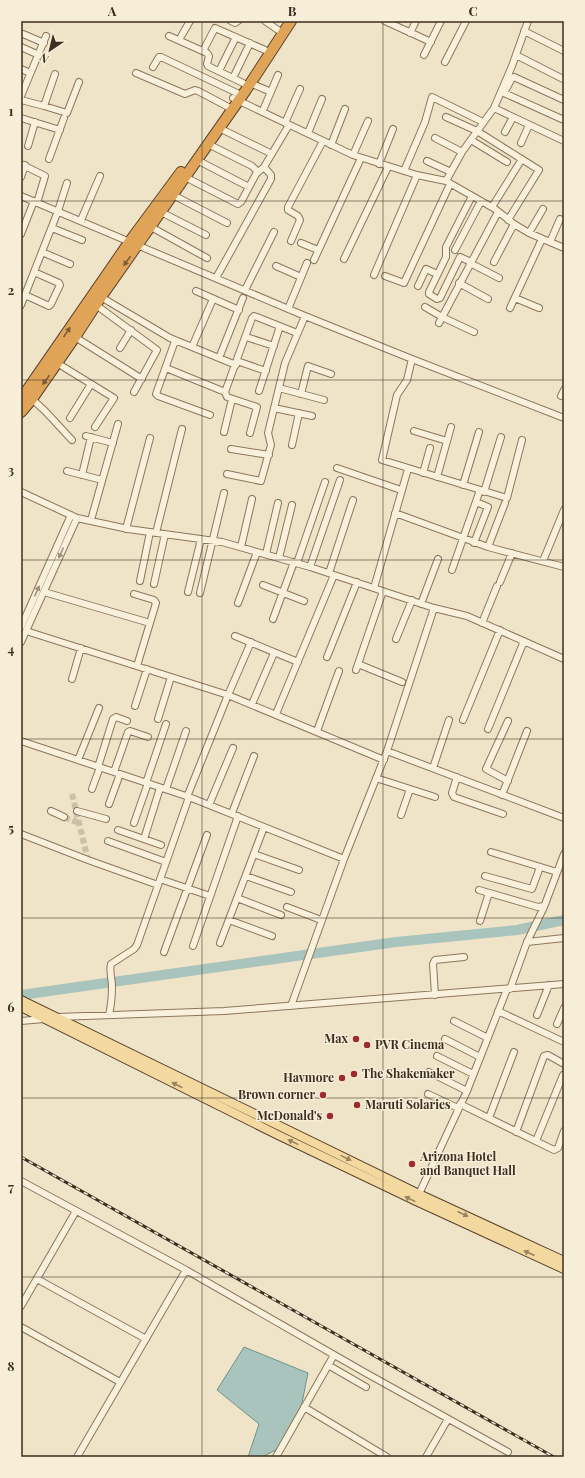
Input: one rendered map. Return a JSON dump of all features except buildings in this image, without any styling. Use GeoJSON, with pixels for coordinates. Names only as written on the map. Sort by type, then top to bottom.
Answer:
{"type":"FeatureCollection","features":[{"type":"Feature","properties":{"kind":"highway"},"geometry":{"type":"LineString","coordinates":[[247,83],[265,50],[284,21]]}},
{"type":"Feature","properties":{"kind":"highway"},"geometry":{"type":"LineString","coordinates":[[21,412],[24,397],[291,21]]}},
{"type":"Feature","properties":{"kind":"highway"},"geometry":{"type":"LineString","coordinates":[[24,397],[57,363],[99,301],[134,243],[151,227],[219,128],[234,101]]}},
{"type":"Feature","properties":{"kind":"main road"},"geometry":{"type":"LineString","coordinates":[[21,1000],[419,1194],[564,1261]]}},
{"type":"Feature","properties":{"kind":"main road"},"geometry":{"type":"LineString","coordinates":[[21,1007],[325,1158],[564,1269]]}},
{"type":"Feature","properties":{"kind":"main road"},"geometry":{"type":"LineString","coordinates":[[325,1158],[328,1149]]}},
{"type":"Feature","properties":{"kind":"street"},"geometry":{"type":"LineString","coordinates":[[179,40],[190,21]]}},
{"type":"Feature","properties":{"kind":"street"},"geometry":{"type":"LineString","coordinates":[[231,21],[235,23],[238,21]]}},
{"type":"Feature","properties":{"kind":"street"},"geometry":{"type":"LineString","coordinates":[[265,21],[278,30]]}},
{"type":"Feature","properties":{"kind":"street"},"geometry":{"type":"LineString","coordinates":[[385,21],[431,42]]}},
{"type":"Feature","properties":{"kind":"street"},"geometry":{"type":"LineString","coordinates":[[410,33],[416,21]]}},
{"type":"Feature","properties":{"kind":"street"},"geometry":{"type":"LineString","coordinates":[[424,55],[441,21]]}},
{"type":"Feature","properties":{"kind":"street"},"geometry":{"type":"LineString","coordinates":[[445,62],[466,21]]}},
{"type":"Feature","properties":{"kind":"street"},"geometry":{"type":"LineString","coordinates":[[495,109],[528,21]]}},
{"type":"Feature","properties":{"kind":"street"},"geometry":{"type":"LineString","coordinates":[[202,51],[215,28],[265,50]]}},
{"type":"Feature","properties":{"kind":"street"},"geometry":{"type":"LineString","coordinates":[[524,31],[564,51]]}},
{"type":"Feature","properties":{"kind":"street"},"geometry":{"type":"LineString","coordinates":[[22,93],[45,39],[23,34]]}},
{"type":"Feature","properties":{"kind":"street"},"geometry":{"type":"LineString","coordinates":[[169,36],[202,51],[209,56],[208,66],[233,78],[271,92]]}},
{"type":"Feature","properties":{"kind":"street"},"geometry":{"type":"LineString","coordinates":[[219,71],[236,37]]}},
{"type":"Feature","properties":{"kind":"street"},"geometry":{"type":"LineString","coordinates":[[233,78],[250,43]]}},
{"type":"Feature","properties":{"kind":"street"},"geometry":{"type":"LineString","coordinates":[[21,47],[39,54]]}},
{"type":"Feature","properties":{"kind":"street"},"geometry":{"type":"LineString","coordinates":[[516,55],[563,79]]}},
{"type":"Feature","properties":{"kind":"street"},"geometry":{"type":"LineString","coordinates":[[153,67],[159,57],[161,57],[234,101],[330,145],[388,167],[448,182],[492,207],[508,220],[529,233],[564,248]]}},
{"type":"Feature","properties":{"kind":"street"},"geometry":{"type":"LineString","coordinates":[[21,70],[30,73]]}},
{"type":"Feature","properties":{"kind":"street"},"geometry":{"type":"LineString","coordinates":[[136,73],[185,94],[195,90],[234,101]]}},
{"type":"Feature","properties":{"kind":"street"},"geometry":{"type":"LineString","coordinates":[[44,106],[55,74]]}},
{"type":"Feature","properties":{"kind":"street"},"geometry":{"type":"LineString","coordinates":[[264,108],[278,75]]}},
{"type":"Feature","properties":{"kind":"street"},"geometry":{"type":"LineString","coordinates":[[385,276],[404,283],[451,172],[462,152],[483,122],[495,109],[512,78],[514,77],[564,100]]}},
{"type":"Feature","properties":{"kind":"street"},"geometry":{"type":"LineString","coordinates":[[21,100],[67,113],[79,82]]}},
{"type":"Feature","properties":{"kind":"street"},"geometry":{"type":"LineString","coordinates":[[185,177],[238,204],[241,202],[258,172],[264,167],[287,124],[300,88]]}},
{"type":"Feature","properties":{"kind":"street"},"geometry":{"type":"LineString","coordinates":[[504,93],[564,120]]}},
{"type":"Feature","properties":{"kind":"street"},"geometry":{"type":"LineString","coordinates":[[404,171],[425,122],[432,97],[435,97],[483,122]]}},
{"type":"Feature","properties":{"kind":"street"},"geometry":{"type":"LineString","coordinates":[[308,134],[322,99]]}},
{"type":"Feature","properties":{"kind":"street"},"geometry":{"type":"LineString","coordinates":[[330,145],[345,109]]}},
{"type":"Feature","properties":{"kind":"street"},"geometry":{"type":"LineString","coordinates":[[495,109],[564,141]]}},
{"type":"Feature","properties":{"kind":"street"},"geometry":{"type":"LineString","coordinates":[[446,116],[477,132],[537,168],[538,172],[508,220]]}},
{"type":"Feature","properties":{"kind":"street"},"geometry":{"type":"LineString","coordinates":[[505,132],[513,117]]}},
{"type":"Feature","properties":{"kind":"street"},"geometry":{"type":"LineString","coordinates":[[21,118],[60,130]]}},
{"type":"Feature","properties":{"kind":"street"},"geometry":{"type":"LineString","coordinates":[[49,159],[64,118]]}},
{"type":"Feature","properties":{"kind":"street"},"geometry":{"type":"LineString","coordinates":[[353,155],[368,121]]}},
{"type":"Feature","properties":{"kind":"street"},"geometry":{"type":"LineString","coordinates":[[28,146],[35,122]]}},
{"type":"Feature","properties":{"kind":"street"},"geometry":{"type":"LineString","coordinates":[[520,143],[529,125]]}},
{"type":"Feature","properties":{"kind":"street"},"geometry":{"type":"LineString","coordinates":[[219,128],[268,152]]}},
{"type":"Feature","properties":{"kind":"street"},"geometry":{"type":"LineString","coordinates":[[379,164],[393,129]]}},
{"type":"Feature","properties":{"kind":"street"},"geometry":{"type":"LineString","coordinates":[[435,138],[462,152]]}},
{"type":"Feature","properties":{"kind":"street"},"geometry":{"type":"LineString","coordinates":[[471,140],[507,162]]}},
{"type":"Feature","properties":{"kind":"street"},"geometry":{"type":"LineString","coordinates":[[291,241],[300,218],[287,209],[323,141]]}},
{"type":"Feature","properties":{"kind":"street"},"geometry":{"type":"LineString","coordinates":[[208,144],[252,166],[258,172]]}},
{"type":"Feature","properties":{"kind":"street"},"geometry":{"type":"LineString","coordinates":[[314,260],[361,158]]}},
{"type":"Feature","properties":{"kind":"street"},"geometry":{"type":"LineString","coordinates":[[492,207],[522,159]]}},
{"type":"Feature","properties":{"kind":"street"},"geometry":{"type":"LineString","coordinates":[[197,160],[249,187]]}},
{"type":"Feature","properties":{"kind":"street"},"geometry":{"type":"LineString","coordinates":[[426,160],[451,172]]}},
{"type":"Feature","properties":{"kind":"street"},"geometry":{"type":"LineString","coordinates":[[21,177],[23,165],[45,176],[36,202],[23,223],[21,234]]}},
{"type":"Feature","properties":{"kind":"street"},"geometry":{"type":"LineString","coordinates":[[216,278],[271,179],[271,175],[264,167]]}},
{"type":"Feature","properties":{"kind":"street"},"geometry":{"type":"LineString","coordinates":[[344,259],[388,167]]}},
{"type":"Feature","properties":{"kind":"street"},"geometry":{"type":"LineString","coordinates":[[374,275],[417,175]]}},
{"type":"Feature","properties":{"kind":"street"},"geometry":{"type":"LineString","coordinates":[[81,220],[100,176]]}},
{"type":"Feature","properties":{"kind":"street"},"geometry":{"type":"LineString","coordinates":[[21,305],[52,228],[67,183]]}},
{"type":"Feature","properties":{"kind":"street"},"geometry":{"type":"LineString","coordinates":[[173,195],[227,222]]}},
{"type":"Feature","properties":{"kind":"street"},"geometry":{"type":"LineString","coordinates":[[21,196],[58,210],[305,316],[564,418]]}},
{"type":"Feature","properties":{"kind":"street"},"geometry":{"type":"LineString","coordinates":[[472,196],[446,247],[446,257],[428,293],[438,299],[459,258],[461,257],[499,278]]}},
{"type":"Feature","properties":{"kind":"street"},"geometry":{"type":"LineString","coordinates":[[455,250],[481,201]]}},
{"type":"Feature","properties":{"kind":"street"},"geometry":{"type":"LineString","coordinates":[[529,233],[543,209]]}},
{"type":"Feature","properties":{"kind":"street"},"geometry":{"type":"LineString","coordinates":[[161,212],[206,235]]}},
{"type":"Feature","properties":{"kind":"street"},"geometry":{"type":"LineString","coordinates":[[440,320],[498,212]]}},
{"type":"Feature","properties":{"kind":"street"},"geometry":{"type":"LineString","coordinates":[[550,242],[560,219]]}},
{"type":"Feature","properties":{"kind":"street"},"geometry":{"type":"LineString","coordinates":[[494,262],[514,224]]}},
{"type":"Feature","properties":{"kind":"street"},"geometry":{"type":"LineString","coordinates":[[151,227],[207,258]]}},
{"type":"Feature","properties":{"kind":"street"},"geometry":{"type":"LineString","coordinates":[[52,228],[82,240]]}},
{"type":"Feature","properties":{"kind":"street"},"geometry":{"type":"LineString","coordinates":[[245,290],[274,232]]}},
{"type":"Feature","properties":{"kind":"street"},"geometry":{"type":"LineString","coordinates":[[510,308],[542,239]]}},
{"type":"Feature","properties":{"kind":"street"},"geometry":{"type":"LineString","coordinates":[[301,242],[318,250]]}},
{"type":"Feature","properties":{"kind":"street"},"geometry":{"type":"LineString","coordinates":[[42,252],[70,264]]}},
{"type":"Feature","properties":{"kind":"street"},"geometry":{"type":"LineString","coordinates":[[288,308],[307,263]]}},
{"type":"Feature","properties":{"kind":"street"},"geometry":{"type":"LineString","coordinates":[[276,266],[301,277]]}},
{"type":"Feature","properties":{"kind":"street"},"geometry":{"type":"LineString","coordinates":[[418,286],[426,269],[437,274]]}},
{"type":"Feature","properties":{"kind":"street"},"geometry":{"type":"LineString","coordinates":[[25,295],[49,306],[52,304],[60,285],[59,283],[34,272]]}},
{"type":"Feature","properties":{"kind":"street"},"geometry":{"type":"LineString","coordinates":[[459,284],[488,299]]}},
{"type":"Feature","properties":{"kind":"street"},"geometry":{"type":"LineString","coordinates":[[196,291],[239,310]]}},
{"type":"Feature","properties":{"kind":"street"},"geometry":{"type":"LineString","coordinates":[[219,358],[243,298]]}},
{"type":"Feature","properties":{"kind":"street"},"geometry":{"type":"LineString","coordinates":[[515,298],[539,308]]}},
{"type":"Feature","properties":{"kind":"street"},"geometry":{"type":"LineString","coordinates":[[192,348],[213,299]]}},
{"type":"Feature","properties":{"kind":"street"},"geometry":{"type":"LineString","coordinates":[[99,301],[131,330],[157,350],[134,392]]}},
{"type":"Feature","properties":{"kind":"street"},"geometry":{"type":"LineString","coordinates":[[99,301],[175,341],[219,358],[266,371]]}},
{"type":"Feature","properties":{"kind":"street"},"geometry":{"type":"LineString","coordinates":[[424,307],[440,320],[474,332]]}},
{"type":"Feature","properties":{"kind":"street"},"geometry":{"type":"LineString","coordinates":[[225,392],[254,316],[297,333]]}},
{"type":"Feature","properties":{"kind":"street"},"geometry":{"type":"LineString","coordinates":[[227,474],[262,481],[271,443],[268,433],[286,360],[305,316]]}},
{"type":"Feature","properties":{"kind":"street"},"geometry":{"type":"LineString","coordinates":[[259,391],[280,326]]}},
{"type":"Feature","properties":{"kind":"street"},"geometry":{"type":"LineString","coordinates":[[120,348],[131,330]]}},
{"type":"Feature","properties":{"kind":"street"},"geometry":{"type":"LineString","coordinates":[[75,337],[142,379]]}},
{"type":"Feature","properties":{"kind":"street"},"geometry":{"type":"LineString","coordinates":[[246,337],[274,346]]}},
{"type":"Feature","properties":{"kind":"street"},"geometry":{"type":"LineString","coordinates":[[175,341],[156,394],[210,415]]}},
{"type":"Feature","properties":{"kind":"street"},"geometry":{"type":"LineString","coordinates":[[412,359],[407,380],[397,395],[382,460],[507,498],[522,440]]}},
{"type":"Feature","properties":{"kind":"street"},"geometry":{"type":"LineString","coordinates":[[57,363],[114,398],[96,428]]}},
{"type":"Feature","properties":{"kind":"street"},"geometry":{"type":"LineString","coordinates":[[302,394],[308,366],[331,374]]}},
{"type":"Feature","properties":{"kind":"street"},"geometry":{"type":"LineString","coordinates":[[166,368],[225,392],[227,397],[256,407],[250,433]]}},
{"type":"Feature","properties":{"kind":"street"},"geometry":{"type":"LineString","coordinates":[[70,418],[91,384]]}},
{"type":"Feature","properties":{"kind":"street"},"geometry":{"type":"LineString","coordinates":[[279,388],[324,400]]}},
{"type":"Feature","properties":{"kind":"street"},"geometry":{"type":"LineString","coordinates":[[561,396],[564,390]]}},
{"type":"Feature","properties":{"kind":"street"},"geometry":{"type":"LineString","coordinates":[[24,397],[72,440]]}},
{"type":"Feature","properties":{"kind":"street"},"geometry":{"type":"LineString","coordinates":[[224,432],[232,399]]}},
{"type":"Feature","properties":{"kind":"street"},"geometry":{"type":"LineString","coordinates":[[274,408],[312,416]]}},
{"type":"Feature","properties":{"kind":"street"},"geometry":{"type":"LineString","coordinates":[[292,445],[300,413]]}},
{"type":"Feature","properties":{"kind":"street"},"geometry":{"type":"LineString","coordinates":[[91,520],[118,424]]}},
{"type":"Feature","properties":{"kind":"street"},"geometry":{"type":"LineString","coordinates":[[436,477],[451,427]]}},
{"type":"Feature","properties":{"kind":"street"},"geometry":{"type":"LineString","coordinates":[[140,581],[182,429]]}},
{"type":"Feature","properties":{"kind":"street"},"geometry":{"type":"LineString","coordinates":[[414,431],[447,441]]}},
{"type":"Feature","properties":{"kind":"street"},"geometry":{"type":"LineString","coordinates":[[463,485],[479,432]]}},
{"type":"Feature","properties":{"kind":"street"},"geometry":{"type":"LineString","coordinates":[[82,475],[89,437],[113,443]]}},
{"type":"Feature","properties":{"kind":"street"},"geometry":{"type":"LineString","coordinates":[[452,570],[501,437]]}},
{"type":"Feature","properties":{"kind":"street"},"geometry":{"type":"LineString","coordinates":[[126,529],[150,438]]}},
{"type":"Feature","properties":{"kind":"street"},"geometry":{"type":"LineString","coordinates":[[423,473],[430,448]]}},
{"type":"Feature","properties":{"kind":"street"},"geometry":{"type":"LineString","coordinates":[[231,449],[268,455]]}},
{"type":"Feature","properties":{"kind":"street"},"geometry":{"type":"LineString","coordinates":[[338,468],[401,490]]}},
{"type":"Feature","properties":{"kind":"street"},"geometry":{"type":"LineString","coordinates":[[374,588],[394,513],[408,469]]}},
{"type":"Feature","properties":{"kind":"street"},"geometry":{"type":"LineString","coordinates":[[67,471],[102,480]]}},
{"type":"Feature","properties":{"kind":"street"},"geometry":{"type":"LineString","coordinates":[[310,567],[340,480]]}},
{"type":"Feature","properties":{"kind":"street"},"geometry":{"type":"LineString","coordinates":[[273,619],[296,563],[325,482]]}},
{"type":"Feature","properties":{"kind":"street"},"geometry":{"type":"LineString","coordinates":[[21,492],[77,518],[126,529],[212,540],[310,567],[434,608],[467,616],[564,658]]}},
{"type":"Feature","properties":{"kind":"street"},"geometry":{"type":"LineString","coordinates":[[200,593],[224,493]]}},
{"type":"Feature","properties":{"kind":"street"},"geometry":{"type":"LineString","coordinates":[[241,547],[252,499]]}},
{"type":"Feature","properties":{"kind":"street"},"geometry":{"type":"LineString","coordinates":[[276,714],[332,574],[353,500]]}},
{"type":"Feature","properties":{"kind":"street"},"geometry":{"type":"LineString","coordinates":[[474,543],[488,506],[476,502]]}},
{"type":"Feature","properties":{"kind":"street"},"geometry":{"type":"LineString","coordinates":[[488,547],[505,502]]}},
{"type":"Feature","properties":{"kind":"street"},"geometry":{"type":"LineString","coordinates":[[266,554],[278,503]]}},
{"type":"Feature","properties":{"kind":"street"},"geometry":{"type":"LineString","coordinates":[[279,558],[292,505]]}},
{"type":"Feature","properties":{"kind":"street"},"geometry":{"type":"LineString","coordinates":[[543,561],[564,510]]}},
{"type":"Feature","properties":{"kind":"street"},"geometry":{"type":"LineString","coordinates":[[394,513],[474,543],[564,567]]}},
{"type":"Feature","properties":{"kind":"street"},"geometry":{"type":"LineString","coordinates":[[21,642],[22,627],[71,515]]}},
{"type":"Feature","properties":{"kind":"street"},"geometry":{"type":"LineString","coordinates":[[22,627],[44,592],[77,518]]}},
{"type":"Feature","properties":{"kind":"street"},"geometry":{"type":"LineString","coordinates":[[154,584],[165,534]]}},
{"type":"Feature","properties":{"kind":"street"},"geometry":{"type":"LineString","coordinates":[[188,592],[201,539]]}},
{"type":"Feature","properties":{"kind":"street"},"geometry":{"type":"LineString","coordinates":[[238,603],[257,552]]}},
{"type":"Feature","properties":{"kind":"street"},"geometry":{"type":"LineString","coordinates":[[482,623],[512,553]]}},
{"type":"Feature","properties":{"kind":"street"},"geometry":{"type":"LineString","coordinates":[[422,604],[438,559]]}},
{"type":"Feature","properties":{"kind":"street"},"geometry":{"type":"LineString","coordinates":[[327,657],[357,582]]}},
{"type":"Feature","properties":{"kind":"street"},"geometry":{"type":"LineString","coordinates":[[264,586],[304,601]]}},
{"type":"Feature","properties":{"kind":"street"},"geometry":{"type":"LineString","coordinates":[[384,591],[357,667],[402,682]]}},
{"type":"Feature","properties":{"kind":"street"},"geometry":{"type":"LineString","coordinates":[[44,592],[150,623]]}},
{"type":"Feature","properties":{"kind":"street"},"geometry":{"type":"LineString","coordinates":[[134,594],[156,601],[137,666]]}},
{"type":"Feature","properties":{"kind":"street"},"geometry":{"type":"LineString","coordinates":[[396,639],[412,600]]}},
{"type":"Feature","properties":{"kind":"street"},"geometry":{"type":"LineString","coordinates":[[291,1006],[344,859],[384,760],[434,608]]}},
{"type":"Feature","properties":{"kind":"street"},"geometry":{"type":"LineString","coordinates":[[22,627],[81,648],[228,695],[384,760]]}},
{"type":"Feature","properties":{"kind":"street"},"geometry":{"type":"LineString","coordinates":[[463,720],[500,630]]}},
{"type":"Feature","properties":{"kind":"street"},"geometry":{"type":"LineString","coordinates":[[235,636],[298,662]]}},
{"type":"Feature","properties":{"kind":"street"},"geometry":{"type":"LineString","coordinates":[[488,729],[524,641]]}},
{"type":"Feature","properties":{"kind":"street"},"geometry":{"type":"LineString","coordinates":[[109,1015],[112,999],[110,967],[113,961],[129,952],[137,945],[188,797],[228,695],[251,642]]}},
{"type":"Feature","properties":{"kind":"street"},"geometry":{"type":"LineString","coordinates":[[72,679],[81,648]]}},
{"type":"Feature","properties":{"kind":"street"},"geometry":{"type":"LineString","coordinates":[[252,704],[274,653]]}},
{"type":"Feature","properties":{"kind":"street"},"geometry":{"type":"LineString","coordinates":[[135,706],[147,669]]}},
{"type":"Feature","properties":{"kind":"street"},"geometry":{"type":"LineString","coordinates":[[317,731],[339,671]]}},
{"type":"Feature","properties":{"kind":"street"},"geometry":{"type":"LineString","coordinates":[[158,720],[171,677]]}},
{"type":"Feature","properties":{"kind":"street"},"geometry":{"type":"LineString","coordinates":[[78,760],[99,708]]}},
{"type":"Feature","properties":{"kind":"street"},"geometry":{"type":"LineString","coordinates":[[92,789],[113,719],[116,717],[127,722]]}},
{"type":"Feature","properties":{"kind":"street"},"geometry":{"type":"LineString","coordinates":[[433,768],[449,720]]}},
{"type":"Feature","properties":{"kind":"street"},"geometry":{"type":"LineString","coordinates":[[508,721],[486,769],[508,781]]}},
{"type":"Feature","properties":{"kind":"street"},"geometry":{"type":"LineString","coordinates":[[134,823],[166,724]]}},
{"type":"Feature","properties":{"kind":"street"},"geometry":{"type":"LineString","coordinates":[[109,804],[128,732],[130,731],[148,737]]}},
{"type":"Feature","properties":{"kind":"street"},"geometry":{"type":"LineString","coordinates":[[144,840],[186,731]]}},
{"type":"Feature","properties":{"kind":"street"},"geometry":{"type":"LineString","coordinates":[[502,794],[528,731]]}},
{"type":"Feature","properties":{"kind":"street"},"geometry":{"type":"LineString","coordinates":[[21,741],[188,797],[344,859]]}},
{"type":"Feature","properties":{"kind":"street"},"geometry":{"type":"LineString","coordinates":[[209,805],[233,748]]}},
{"type":"Feature","properties":{"kind":"street"},"geometry":{"type":"LineString","coordinates":[[387,751],[564,818]]}},
{"type":"Feature","properties":{"kind":"street"},"geometry":{"type":"LineString","coordinates":[[193,946],[254,756]]}},
{"type":"Feature","properties":{"kind":"street"},"geometry":{"type":"LineString","coordinates":[[457,777],[452,793],[454,797],[503,814]]}},
{"type":"Feature","properties":{"kind":"street"},"geometry":{"type":"LineString","coordinates":[[376,778],[435,797]]}},
{"type":"Feature","properties":{"kind":"street"},"geometry":{"type":"LineString","coordinates":[[401,815],[410,789]]}},
{"type":"Feature","properties":{"kind":"street"},"geometry":{"type":"LineString","coordinates":[[51,811],[64,817]]}},
{"type":"Feature","properties":{"kind":"street"},"geometry":{"type":"LineString","coordinates":[[77,811],[106,819]]}},
{"type":"Feature","properties":{"kind":"street"},"geometry":{"type":"LineString","coordinates":[[220,943],[264,827]]}},
{"type":"Feature","properties":{"kind":"street"},"geometry":{"type":"LineString","coordinates":[[118,830],[161,845]]}},
{"type":"Feature","properties":{"kind":"street"},"geometry":{"type":"LineString","coordinates":[[21,834],[88,860],[210,896]]}},
{"type":"Feature","properties":{"kind":"street"},"geometry":{"type":"LineString","coordinates":[[164,952],[207,835]]}},
{"type":"Feature","properties":{"kind":"street"},"geometry":{"type":"LineString","coordinates":[[108,841],[166,862]]}},
{"type":"Feature","properties":{"kind":"street"},"geometry":{"type":"LineString","coordinates":[[491,852],[540,867],[560,870]]}},
{"type":"Feature","properties":{"kind":"street"},"geometry":{"type":"LineString","coordinates":[[254,854],[298,870]]}},
{"type":"Feature","properties":{"kind":"street"},"geometry":{"type":"LineString","coordinates":[[419,1194],[466,1091],[532,929],[544,907],[560,870],[564,854]]}},
{"type":"Feature","properties":{"kind":"street"},"geometry":{"type":"LineString","coordinates":[[485,876],[532,889],[540,867]]}},
{"type":"Feature","properties":{"kind":"street"},"geometry":{"type":"LineString","coordinates":[[246,876],[291,892]]}},
{"type":"Feature","properties":{"kind":"street"},"geometry":{"type":"LineString","coordinates":[[479,890],[538,907],[544,907]]}},
{"type":"Feature","properties":{"kind":"street"},"geometry":{"type":"LineString","coordinates":[[480,922],[489,893]]}},
{"type":"Feature","properties":{"kind":"street"},"geometry":{"type":"LineString","coordinates":[[237,898],[281,914]]}},
{"type":"Feature","properties":{"kind":"street"},"geometry":{"type":"LineString","coordinates":[[287,907],[321,920]]}},
{"type":"Feature","properties":{"kind":"street"},"geometry":{"type":"LineString","coordinates":[[229,920],[272,936]]}},
{"type":"Feature","properties":{"kind":"street"},"geometry":{"type":"LineString","coordinates":[[527,942],[564,938]]}},
{"type":"Feature","properties":{"kind":"street"},"geometry":{"type":"LineString","coordinates":[[435,995],[433,964],[435,960],[464,957]]}},
{"type":"Feature","properties":{"kind":"street"},"geometry":{"type":"LineString","coordinates":[[21,1021],[54,1017],[224,1011],[564,984]]}},
{"type":"Feature","properties":{"kind":"street"},"geometry":{"type":"LineString","coordinates":[[537,1015],[549,985]]}},
{"type":"Feature","properties":{"kind":"street"},"geometry":{"type":"LineString","coordinates":[[557,1024],[564,1008]]}},
{"type":"Feature","properties":{"kind":"street"},"geometry":{"type":"LineString","coordinates":[[498,1012],[564,1042]]}},
{"type":"Feature","properties":{"kind":"street"},"geometry":{"type":"LineString","coordinates":[[454,1021],[488,1038]]}},
{"type":"Feature","properties":{"kind":"street"},"geometry":{"type":"LineString","coordinates":[[445,1038],[480,1057]]}},
{"type":"Feature","properties":{"kind":"street"},"geometry":{"type":"LineString","coordinates":[[489,1118],[514,1052]]}},
{"type":"Feature","properties":{"kind":"street"},"geometry":{"type":"LineString","coordinates":[[516,1132],[544,1056],[548,1055],[564,1064]]}},
{"type":"Feature","properties":{"kind":"street"},"geometry":{"type":"LineString","coordinates":[[437,1056],[473,1074]]}},
{"type":"Feature","properties":{"kind":"street"},"geometry":{"type":"LineString","coordinates":[[428,1072],[466,1091]]}},
{"type":"Feature","properties":{"kind":"street"},"geometry":{"type":"LineString","coordinates":[[536,1141],[563,1075]]}},
{"type":"Feature","properties":{"kind":"street"},"geometry":{"type":"LineString","coordinates":[[428,1094],[489,1118],[556,1150],[564,1131]]}},
{"type":"Feature","properties":{"kind":"street"},"geometry":{"type":"LineString","coordinates":[[21,1181],[186,1270],[508,1452]]}},
{"type":"Feature","properties":{"kind":"street"},"geometry":{"type":"LineString","coordinates":[[21,1306],[76,1211]]}},
{"type":"Feature","properties":{"kind":"street"},"geometry":{"type":"LineString","coordinates":[[77,1457],[186,1270]]}},
{"type":"Feature","properties":{"kind":"street"},"geometry":{"type":"LineString","coordinates":[[37,1279],[146,1338]]}},
{"type":"Feature","properties":{"kind":"street"},"geometry":{"type":"LineString","coordinates":[[21,1327],[120,1382]]}},
{"type":"Feature","properties":{"kind":"street"},"geometry":{"type":"LineString","coordinates":[[276,1457],[334,1354]]}},
{"type":"Feature","properties":{"kind":"street"},"geometry":{"type":"LineString","coordinates":[[328,1365],[366,1387]]}},
{"type":"Feature","properties":{"kind":"street"},"geometry":{"type":"LineString","coordinates":[[304,1407],[387,1457]]}},
{"type":"Feature","properties":{"kind":"street"},"geometry":{"type":"LineString","coordinates":[[426,1457],[448,1419]]}},
{"type":"Feature","properties":{"kind":"water"},"geometry":{"type":"Polygon","coordinates":[[[244,1347],[308,1373],[298,1423],[278,1449],[262,1457],[248,1457],[259,1424],[217,1390],[244,1347]]]}},
{"type":"Feature","properties":{"kind":"waterway"},"geometry":{"type":"LineString","coordinates":[[21,995],[396,942],[517,930],[564,920]]}},
{"type":"Feature","properties":{"kind":"tunnel"},"geometry":{"type":"LineString","coordinates":[[72,794],[88,860]]}},
{"type":"Feature","properties":{"kind":"tunnel"},"geometry":{"type":"LineString","coordinates":[[64,817],[79,823]]}},
{"type":"Feature","properties":{"kind":"railway"},"geometry":{"type":"LineString","coordinates":[[21,1157],[554,1457]]}},
{"type":"Feature","properties":{"kind":"place","name":"Max"},"geometry":{"type":"Point","coordinates":[356,1039]}},
{"type":"Feature","properties":{"kind":"place","name":"PVR Cinema"},"geometry":{"type":"Point","coordinates":[367,1045]}},
{"type":"Feature","properties":{"kind":"place","name":"The Shakemaker"},"geometry":{"type":"Point","coordinates":[354,1074]}},
{"type":"Feature","properties":{"kind":"place","name":"Havmore"},"geometry":{"type":"Point","coordinates":[342,1078]}},
{"type":"Feature","properties":{"kind":"place","name":"Brown corner"},"geometry":{"type":"Point","coordinates":[323,1095]}},
{"type":"Feature","properties":{"kind":"place","name":"Maruti Solaries"},"geometry":{"type":"Point","coordinates":[357,1105]}},
{"type":"Feature","properties":{"kind":"place","name":"McDonald's"},"geometry":{"type":"Point","coordinates":[330,1116]}},
{"type":"Feature","properties":{"kind":"place","name":"Arizona Hotel and Banquet Hall"},"geometry":{"type":"Point","coordinates":[412,1164]}}]}
